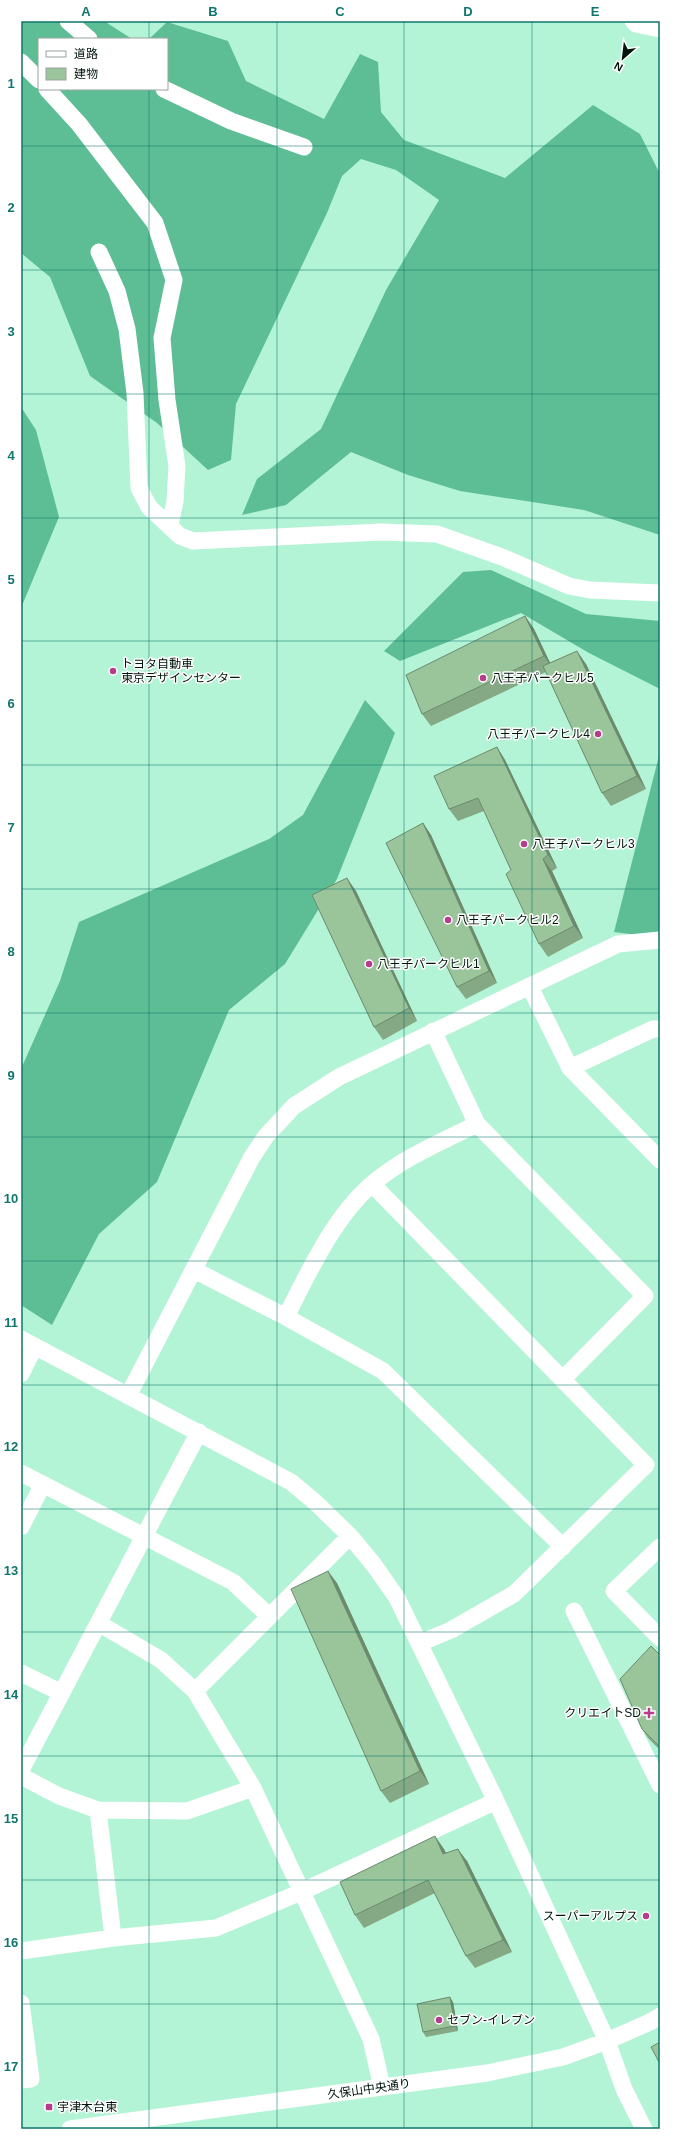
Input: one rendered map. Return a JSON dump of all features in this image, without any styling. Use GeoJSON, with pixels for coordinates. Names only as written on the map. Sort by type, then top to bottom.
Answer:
{"type":"FeatureCollection","features":[{"type":"Feature","properties":{"kind":"street"},"geometry":{"type":"LineString","coordinates":[[68,21],[88,38]]}},
{"type":"Feature","properties":{"kind":"street"},"geometry":{"type":"LineString","coordinates":[[632,21],[636,24],[660,29]]}},
{"type":"Feature","properties":{"kind":"street"},"geometry":{"type":"LineString","coordinates":[[21,62],[38,79]]}},
{"type":"Feature","properties":{"kind":"street"},"geometry":{"type":"LineString","coordinates":[[48,90],[83,129],[155,223],[174,280],[162,338],[167,400],[177,466],[175,500],[170,525]]}},
{"type":"Feature","properties":{"kind":"street"},"geometry":{"type":"LineString","coordinates":[[166,90],[231,121],[304,147]]}},
{"type":"Feature","properties":{"kind":"street"},"geometry":{"type":"LineString","coordinates":[[99,252],[117,291],[127,328],[135,393],[139,488],[149,507],[170,525],[180,536],[193,542],[381,532],[437,534],[502,557],[569,586],[590,590],[660,593]]}},
{"type":"Feature","properties":{"kind":"street"},"geometry":{"type":"LineString","coordinates":[[128,1396],[252,1157],[266,1136],[294,1106],[339,1076],[530,987],[618,944],[660,940]]}},
{"type":"Feature","properties":{"kind":"street"},"geometry":{"type":"LineString","coordinates":[[530,987],[570,1068],[660,1160]]}},
{"type":"Feature","properties":{"kind":"street"},"geometry":{"type":"LineString","coordinates":[[570,1068],[653,1029],[660,1030]]}},
{"type":"Feature","properties":{"kind":"street"},"geometry":{"type":"LineString","coordinates":[[433,1031],[477,1124],[645,1296],[563,1379]]}},
{"type":"Feature","properties":{"kind":"street"},"geometry":{"type":"LineString","coordinates":[[286,1317],[309,1271],[344,1213],[372,1184],[416,1155],[477,1124]]}},
{"type":"Feature","properties":{"kind":"street"},"geometry":{"type":"LineString","coordinates":[[372,1184],[646,1465],[514,1594],[451,1630],[420,1643]]}},
{"type":"Feature","properties":{"kind":"street"},"geometry":{"type":"LineString","coordinates":[[194,1270],[286,1317],[383,1371],[563,1547]]}},
{"type":"Feature","properties":{"kind":"street"},"geometry":{"type":"LineString","coordinates":[[21,1374],[28,1343],[200,1432],[291,1482],[315,1502],[350,1536],[374,1565],[397,1598],[496,1801],[607,2041],[624,2089],[644,2129]]}},
{"type":"Feature","properties":{"kind":"street"},"geometry":{"type":"LineString","coordinates":[[21,1770],[100,1624],[200,1432]]}},
{"type":"Feature","properties":{"kind":"street"},"geometry":{"type":"LineString","coordinates":[[21,1473],[233,1582],[269,1616]]}},
{"type":"Feature","properties":{"kind":"street"},"geometry":{"type":"LineString","coordinates":[[21,1527],[42,1484]]}},
{"type":"Feature","properties":{"kind":"street"},"geometry":{"type":"LineString","coordinates":[[195,1691],[350,1536]]}},
{"type":"Feature","properties":{"kind":"street"},"geometry":{"type":"LineString","coordinates":[[660,1547],[614,1591],[660,1638]]}},
{"type":"Feature","properties":{"kind":"street"},"geometry":{"type":"LineString","coordinates":[[574,1611],[660,1784]]}},
{"type":"Feature","properties":{"kind":"street"},"geometry":{"type":"LineString","coordinates":[[100,1624],[161,1660],[195,1691],[252,1788],[302,1892],[371,2039],[382,2088]]}},
{"type":"Feature","properties":{"kind":"street"},"geometry":{"type":"LineString","coordinates":[[21,1673],[62,1693]]}},
{"type":"Feature","properties":{"kind":"street"},"geometry":{"type":"LineString","coordinates":[[21,1776],[59,1796],[98,1810],[187,1811],[252,1788]]}},
{"type":"Feature","properties":{"kind":"street"},"geometry":{"type":"LineString","coordinates":[[21,1951],[113,1938],[216,1928],[302,1892],[496,1801]]}},
{"type":"Feature","properties":{"kind":"street"},"geometry":{"type":"LineString","coordinates":[[98,1810],[113,1938]]}},
{"type":"Feature","properties":{"kind":"street"},"geometry":{"type":"LineString","coordinates":[[21,2003],[31,2078],[21,2080]]}},
{"type":"Feature","properties":{"kind":"street","name":"久保山中央通り"},"geometry":{"type":"LineString","coordinates":[[70,2129],[487,2073],[563,2057],[607,2041],[660,2016]]}},
{"type":"Feature","properties":{"kind":"green space"},"geometry":{"type":"Polygon","coordinates":[[[21,21],[104,21],[130,38],[38,38],[38,90],[168,90],[168,38],[150,38],[167,22],[228,41],[246,81],[324,119],[360,54],[378,62],[381,112],[404,140],[505,178],[593,105],[640,134],[660,174],[660,535],[584,510],[460,491],[408,475],[351,452],[286,505],[242,515],[257,479],[321,429],[386,290],[439,200],[396,170],[361,159],[342,176],[327,213],[236,404],[231,460],[208,470],[157,423],[90,376],[50,277],[21,253],[21,21]]]}},
{"type":"Feature","properties":{"kind":"green space"},"geometry":{"type":"Polygon","coordinates":[[[21,407],[36,430],[59,517],[21,608],[21,407]]]}},
{"type":"Feature","properties":{"kind":"green space"},"geometry":{"type":"Polygon","coordinates":[[[491,570],[586,614],[660,621],[660,689],[589,653],[521,613],[400,661],[384,651],[463,572],[491,570]]]}},
{"type":"Feature","properties":{"kind":"green space"},"geometry":{"type":"Polygon","coordinates":[[[365,700],[395,733],[337,879],[285,964],[229,1010],[157,1182],[99,1234],[52,1325],[21,1305],[21,1069],[60,981],[79,922],[269,839],[303,815],[365,700]]]}},
{"type":"Feature","properties":{"kind":"green space"},"geometry":{"type":"Polygon","coordinates":[[[660,752],[660,938],[614,932],[660,752]]]}},
{"type":"Feature","properties":{"kind":"building","name":"八王子パークヒル5"},"geometry":{"type":"Polygon","coordinates":[[[525,616],[544,656],[422,714],[406,675],[525,616]]]}},
{"type":"Feature","properties":{"kind":"building","name":"八王子パークヒル4"},"geometry":{"type":"Polygon","coordinates":[[[577,651],[637,776],[602,793],[543,666],[577,651]]]}},
{"type":"Feature","properties":{"kind":"building","name":"八王子パークヒル3"},"geometry":{"type":"Polygon","coordinates":[[[497,747],[548,855],[543,859],[574,926],[539,944],[506,874],[511,870],[478,798],[449,809],[434,776],[497,747]]]}},
{"type":"Feature","properties":{"kind":"building","name":"八王子パークヒル2"},"geometry":{"type":"Polygon","coordinates":[[[423,823],[489,971],[457,987],[386,843],[423,823]]]}},
{"type":"Feature","properties":{"kind":"building","name":"八王子パークヒル1"},"geometry":{"type":"Polygon","coordinates":[[[347,878],[409,1008],[374,1027],[312,895],[347,878]]]}},
{"type":"Feature","properties":{"kind":"building"},"geometry":{"type":"Polygon","coordinates":[[[328,1571],[420,1771],[381,1791],[291,1589],[328,1571]]]}},
{"type":"Feature","properties":{"kind":"building","name":"クリエイトSD"},"geometry":{"type":"Polygon","coordinates":[[[651,1646],[660,1655],[660,1747],[642,1729],[620,1679],[651,1646]]]}},
{"type":"Feature","properties":{"kind":"building"},"geometry":{"type":"Polygon","coordinates":[[[435,1836],[443,1854],[458,1849],[503,1940],[466,1956],[428,1880],[355,1915],[340,1882],[435,1836]]]}},
{"type":"Feature","properties":{"kind":"building","name":"セブン-イレブン"},"geometry":{"type":"Polygon","coordinates":[[[450,1997],[455,2026],[423,2032],[417,2004],[450,1997]]]}},
{"type":"Feature","properties":{"kind":"building"},"geometry":{"type":"Polygon","coordinates":[[[660,2042],[660,2064],[651,2047],[660,2042]]]}},
{"type":"Feature","properties":{"kind":"place","name":"トヨタ自動車 東京デザインセンター"},"geometry":{"type":"Point","coordinates":[113,671]}},
{"type":"Feature","properties":{"kind":"place","name":"八王子パークヒル5"},"geometry":{"type":"Point","coordinates":[483,678]}},
{"type":"Feature","properties":{"kind":"place","name":"八王子パークヒル4"},"geometry":{"type":"Point","coordinates":[598,734]}},
{"type":"Feature","properties":{"kind":"place","name":"八王子パークヒル3"},"geometry":{"type":"Point","coordinates":[524,844]}},
{"type":"Feature","properties":{"kind":"place","name":"八王子パークヒル2"},"geometry":{"type":"Point","coordinates":[448,920]}},
{"type":"Feature","properties":{"kind":"place","name":"八王子パークヒル1"},"geometry":{"type":"Point","coordinates":[369,964]}},
{"type":"Feature","properties":{"kind":"place","name":"クリエイトSD"},"geometry":{"type":"Point","coordinates":[649,1713]}},
{"type":"Feature","properties":{"kind":"place","name":"スーパーアルプス"},"geometry":{"type":"Point","coordinates":[646,1916]}},
{"type":"Feature","properties":{"kind":"place","name":"セブン-イレブン"},"geometry":{"type":"Point","coordinates":[439,2020]}},
{"type":"Feature","properties":{"kind":"place","name":"宇津木台東"},"geometry":{"type":"Point","coordinates":[49,2107]}}]}
